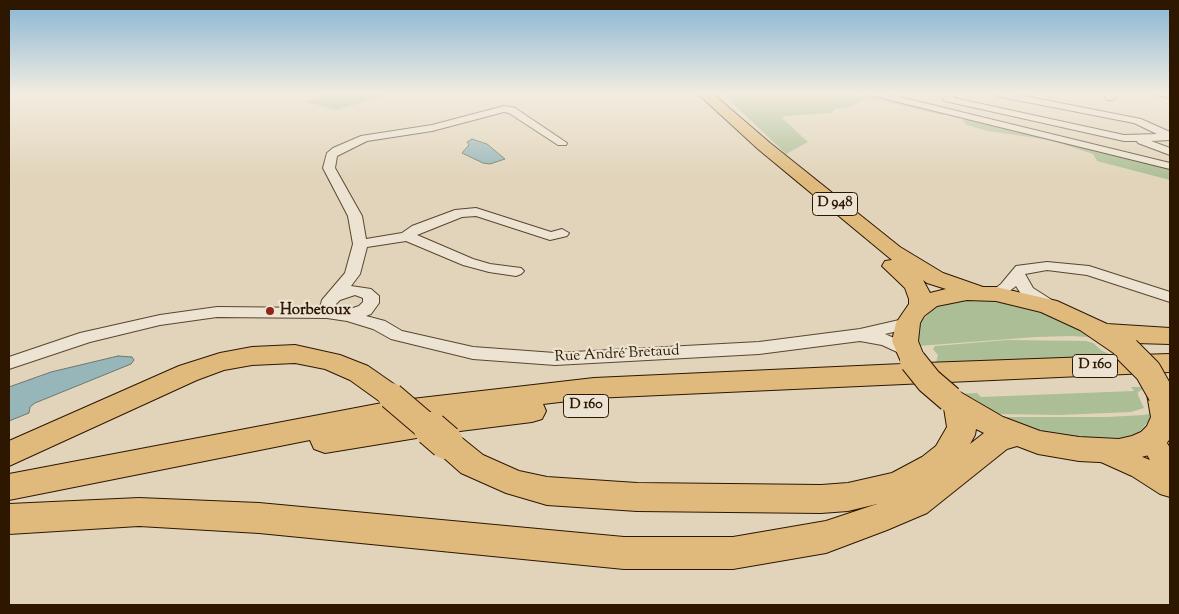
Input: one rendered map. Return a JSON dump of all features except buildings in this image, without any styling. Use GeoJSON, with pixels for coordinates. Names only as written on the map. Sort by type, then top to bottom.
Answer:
{"type":"FeatureCollection","features":[{"type":"Feature","properties":{"kind":"highway","name":"D 948"},"geometry":{"type":"LineString","coordinates":[[724,122],[813,200],[915,285],[921,299],[914,314]]}},
{"type":"Feature","properties":{"kind":"highway","name":"D 948"},"geometry":{"type":"LineString","coordinates":[[738,123],[849,216],[906,260],[935,278],[987,293]]}},
{"type":"Feature","properties":{"kind":"highway"},"geometry":{"type":"LineString","coordinates":[[987,293],[1049,306],[1102,332],[1127,350],[1148,371],[1166,385],[1162,429],[1129,449],[1101,451],[1060,447],[1016,435],[953,402],[929,380],[910,356],[905,341],[914,314],[946,296],[987,293]]}},
{"type":"Feature","properties":{"kind":"highway","name":"D 160"},"geometry":{"type":"LineString","coordinates":[[1102,332],[1170,336]]}},
{"type":"Feature","properties":{"kind":"highway"},"geometry":{"type":"LineString","coordinates":[[9,454],[188,373],[220,362],[252,356],[295,354],[331,361],[359,373],[391,396],[472,464],[517,484],[548,491],[637,497],[821,499],[848,497],[899,485],[933,466],[947,455],[960,435],[962,427],[953,402]]}},
{"type":"Feature","properties":{"kind":"highway","name":"D 160"},"geometry":{"type":"LineString","coordinates":[[9,487],[392,412],[594,388],[1170,363]]}},
{"type":"Feature","properties":{"kind":"highway","name":"D 160"},"geometry":{"type":"LineString","coordinates":[[9,501],[359,436],[460,420],[549,409],[732,394],[1166,385]]}},
{"type":"Feature","properties":{"kind":"highway"},"geometry":{"type":"LineString","coordinates":[[9,519],[139,512],[258,518],[624,553],[733,553],[826,537],[876,520],[915,503],[997,440],[1016,435]]}},
{"type":"Feature","properties":{"kind":"main road"},"geometry":{"type":"LineString","coordinates":[[1162,429],[1159,454],[1170,466]]}},
{"type":"Feature","properties":{"kind":"main road"},"geometry":{"type":"LineString","coordinates":[[1101,451],[1135,465],[1170,486]]}},
{"type":"Feature","properties":{"kind":"street"},"geometry":{"type":"LineString","coordinates":[[331,303],[352,274],[360,244],[355,216],[329,168],[331,155],[345,145],[373,136],[432,128],[455,122]]}},
{"type":"Feature","properties":{"kind":"street"},"geometry":{"type":"LineString","coordinates":[[529,122],[562,144]]}},
{"type":"Feature","properties":{"kind":"street"},"geometry":{"type":"LineString","coordinates":[[992,122],[1170,166]]}},
{"type":"Feature","properties":{"kind":"street"},"geometry":{"type":"LineString","coordinates":[[1022,129],[1027,122]]}},
{"type":"Feature","properties":{"kind":"street"},"geometry":{"type":"LineString","coordinates":[[1046,122],[1124,138],[1170,136]]}},
{"type":"Feature","properties":{"kind":"street"},"geometry":{"type":"LineString","coordinates":[[1137,122],[1170,136]]}},
{"type":"Feature","properties":{"kind":"street"},"geometry":{"type":"LineString","coordinates":[[1134,138],[1170,152]]}},
{"type":"Feature","properties":{"kind":"street"},"geometry":{"type":"LineString","coordinates":[[406,237],[417,230],[460,213],[476,212],[550,236],[562,233]]}},
{"type":"Feature","properties":{"kind":"street"},"geometry":{"type":"LineString","coordinates":[[360,244],[406,237],[416,239],[468,262],[489,268],[516,271]]}},
{"type":"Feature","properties":{"kind":"street"},"geometry":{"type":"LineString","coordinates":[[987,293],[1007,287],[1022,269],[1028,267],[1075,269],[1104,275],[1170,298]]}},
{"type":"Feature","properties":{"kind":"street"},"geometry":{"type":"LineString","coordinates":[[352,274],[353,282],[360,291]]}},
{"type":"Feature","properties":{"kind":"street"},"geometry":{"type":"LineString","coordinates":[[1017,274],[1027,292],[1049,306]]}},
{"type":"Feature","properties":{"kind":"street"},"geometry":{"type":"LineString","coordinates":[[9,363],[86,337],[160,320],[217,312],[299,312],[331,303],[349,291],[360,291],[371,296],[369,306],[349,316]]}},
{"type":"Feature","properties":{"kind":"street","name":"Rue André Bretaud"},"geometry":{"type":"LineString","coordinates":[[331,303],[338,316],[349,316],[379,326],[397,335],[473,353],[555,358],[759,348],[860,335],[914,314]]}},
{"type":"Feature","properties":{"kind":"street"},"geometry":{"type":"LineString","coordinates":[[369,306],[379,326]]}},
{"type":"Feature","properties":{"kind":"street","name":"Rue André Bretaud"},"geometry":{"type":"LineString","coordinates":[[860,335],[886,340],[910,356]]}},
{"type":"Feature","properties":{"kind":"green space"},"geometry":{"type":"Polygon","coordinates":[[[752,122],[786,122],[808,142],[786,154],[752,122]]]}},
{"type":"Feature","properties":{"kind":"green space"},"geometry":{"type":"Polygon","coordinates":[[[964,122],[977,122],[1049,137],[1103,153],[1170,169],[1170,180],[1097,161],[1093,154],[1050,140],[988,131],[967,125],[964,122]]]}},
{"type":"Feature","properties":{"kind":"green space"},"geometry":{"type":"Polygon","coordinates":[[[988,299],[1030,306],[1102,338],[1071,336],[1036,337],[918,346],[917,339],[920,323],[934,308],[954,300],[988,299]]]}},
{"type":"Feature","properties":{"kind":"green space"},"geometry":{"type":"Polygon","coordinates":[[[1008,340],[1086,341],[1093,343],[1102,351],[1114,356],[936,362],[938,355],[933,349],[935,346],[1008,340]]]}},
{"type":"Feature","properties":{"kind":"green space"},"geometry":{"type":"Polygon","coordinates":[[[1131,387],[1147,387],[1138,392],[1144,408],[1131,412],[1059,415],[996,414],[973,398],[955,394],[977,393],[981,397],[1134,391],[1131,387]]]}},
{"type":"Feature","properties":{"kind":"green space"},"geometry":{"type":"Polygon","coordinates":[[[1151,411],[1152,417],[1140,431],[1130,437],[1117,440],[1060,439],[993,417],[1108,417],[1144,415],[1149,414],[1151,411]]]}},
{"type":"Feature","properties":{"kind":"water"},"geometry":{"type":"Polygon","coordinates":[[[472,139],[487,144],[505,159],[490,164],[483,163],[462,153],[469,145],[467,142],[472,139]]]}},
{"type":"Feature","properties":{"kind":"water"},"geometry":{"type":"Polygon","coordinates":[[[118,356],[132,357],[134,360],[131,364],[35,403],[30,407],[29,413],[9,421],[9,387],[51,372],[118,356]]]}},
{"type":"Feature","properties":{"kind":"place","name":"Horbetoux"},"geometry":{"type":"Point","coordinates":[270,311]}}]}
